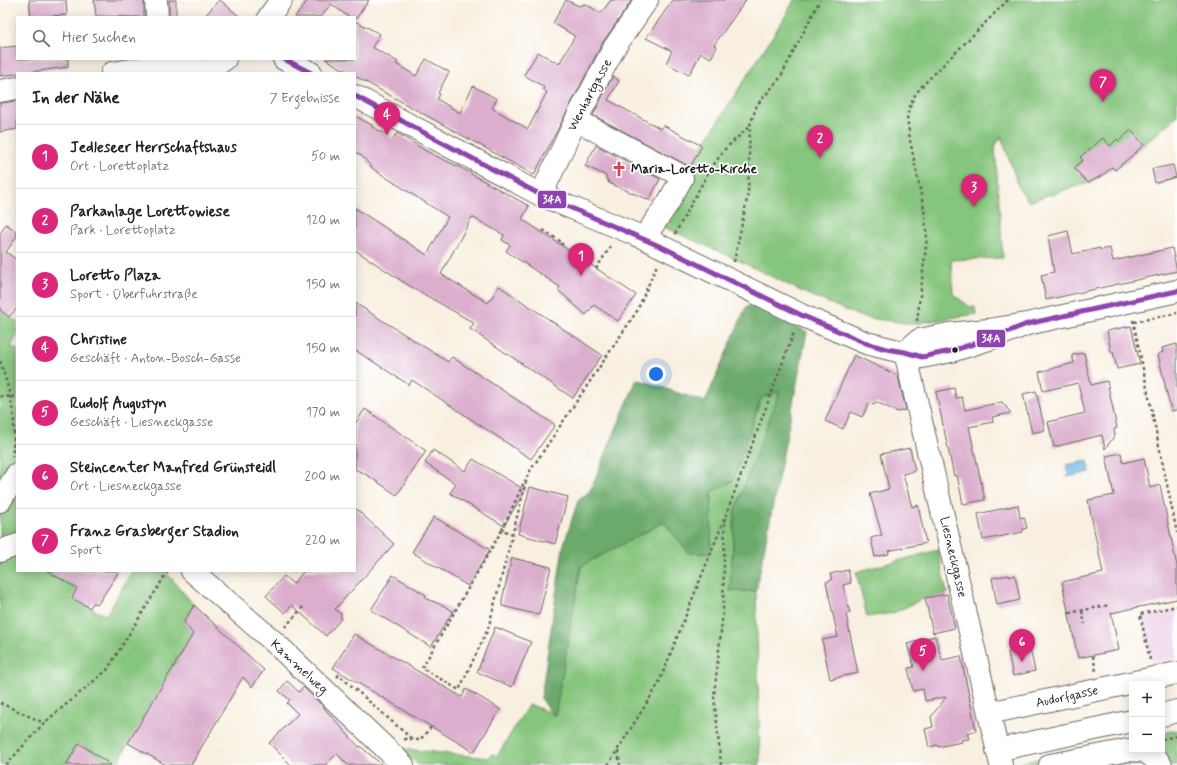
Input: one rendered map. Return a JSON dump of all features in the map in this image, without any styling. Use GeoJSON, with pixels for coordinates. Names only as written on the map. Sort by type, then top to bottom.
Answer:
{"type":"FeatureCollection","features":[{"type":"Feature","properties":{"kind":"street"},"geometry":{"type":"LineString","coordinates":[[156,0],[157,16]]}},
{"type":"Feature","properties":{"kind":"street"},"geometry":{"type":"LineString","coordinates":[[270,16],[282,0]]}},
{"type":"Feature","properties":{"kind":"street","name":"Wenhartgasse"},"geometry":{"type":"LineString","coordinates":[[541,194],[576,120],[614,48],[647,0]]}},
{"type":"Feature","properties":{"kind":"street"},"geometry":{"type":"LineString","coordinates":[[116,72],[160,62],[207,72],[225,60]]}},
{"type":"Feature","properties":{"kind":"street"},"geometry":{"type":"LineString","coordinates":[[286,60],[309,72]]}},
{"type":"Feature","properties":{"kind":"street"},"geometry":{"type":"LineString","coordinates":[[0,91],[16,88]]}},
{"type":"Feature","properties":{"kind":"street"},"geometry":{"type":"LineString","coordinates":[[356,97],[541,194],[644,238],[800,315],[866,343],[886,349],[912,346],[922,357],[951,352],[1027,324],[1132,312],[1177,292]]}},
{"type":"Feature","properties":{"kind":"street"},"geometry":{"type":"LineString","coordinates":[[576,120],[678,174],[682,178],[678,187],[644,238]]}},
{"type":"Feature","properties":{"kind":"street","name":"Liesneckgasse"},"geometry":{"type":"LineString","coordinates":[[912,346],[1000,759]]}},
{"type":"Feature","properties":{"kind":"street"},"geometry":{"type":"LineString","coordinates":[[0,501],[14,468]]}},
{"type":"Feature","properties":{"kind":"street"},"geometry":{"type":"LineString","coordinates":[[0,551],[16,545]]}},
{"type":"Feature","properties":{"kind":"street","name":"Kammelweg"},"geometry":{"type":"LineString","coordinates":[[193,572],[273,641],[323,690],[404,765]]}},
{"type":"Feature","properties":{"kind":"street","name":"Audorfgasse"},"geometry":{"type":"LineString","coordinates":[[989,713],[1147,677],[1177,673]]}},
{"type":"Feature","properties":{"kind":"street"},"geometry":{"type":"LineString","coordinates":[[1165,713],[1177,711]]}},
{"type":"Feature","properties":{"kind":"street"},"geometry":{"type":"LineString","coordinates":[[1000,759],[1129,722]]}},
{"type":"Feature","properties":{"kind":"street"},"geometry":{"type":"LineString","coordinates":[[1050,765],[1098,761],[1128,750],[1145,751],[1161,765]]}},
{"type":"Feature","properties":{"kind":"path"},"geometry":{"type":"LineString","coordinates":[[734,263],[748,194],[750,126],[757,105],[780,78],[820,0]]}},
{"type":"Feature","properties":{"kind":"path"},"geometry":{"type":"LineString","coordinates":[[912,346],[916,330],[927,238],[924,208],[910,140],[907,116],[909,108],[913,98],[922,87],[1008,0]]}},
{"type":"Feature","properties":{"kind":"path"},"geometry":{"type":"LineString","coordinates":[[459,690],[422,668],[502,530],[528,474],[637,311],[664,248],[672,239],[709,171],[726,149],[750,126]]}},
{"type":"Feature","properties":{"kind":"path"},"geometry":{"type":"LineString","coordinates":[[678,174],[709,171]]}},
{"type":"Feature","properties":{"kind":"path"},"geometry":{"type":"LineString","coordinates":[[596,269],[621,228]]}},
{"type":"Feature","properties":{"kind":"path"},"geometry":{"type":"LineString","coordinates":[[543,230],[563,243],[561,245]]}},
{"type":"Feature","properties":{"kind":"path"},"geometry":{"type":"LineString","coordinates":[[1177,313],[1132,312],[1177,533]]}},
{"type":"Feature","properties":{"kind":"path"},"geometry":{"type":"LineString","coordinates":[[608,765],[658,685],[726,515],[800,315]]}},
{"type":"Feature","properties":{"kind":"path"},"geometry":{"type":"LineString","coordinates":[[0,361],[11,396],[15,423],[14,468]]}},
{"type":"Feature","properties":{"kind":"path"},"geometry":{"type":"LineString","coordinates":[[0,396],[16,397]]}},
{"type":"Feature","properties":{"kind":"path"},"geometry":{"type":"LineString","coordinates":[[457,694],[488,629],[528,474]]}},
{"type":"Feature","properties":{"kind":"path"},"geometry":{"type":"LineString","coordinates":[[721,765],[714,696],[723,612],[726,515]]}},
{"type":"Feature","properties":{"kind":"path"},"geometry":{"type":"LineString","coordinates":[[502,530],[513,534]]}},
{"type":"Feature","properties":{"kind":"path"},"geometry":{"type":"LineString","coordinates":[[6,765],[44,723],[106,670],[167,572]]}},
{"type":"Feature","properties":{"kind":"path"},"geometry":{"type":"LineString","coordinates":[[1070,613],[1109,605]]}},
{"type":"Feature","properties":{"kind":"path"},"geometry":{"type":"LineString","coordinates":[[1147,677],[1140,614],[1177,606]]}},
{"type":"Feature","properties":{"kind":"path"},"geometry":{"type":"LineString","coordinates":[[273,641],[303,607]]}},
{"type":"Feature","properties":{"kind":"path"},"geometry":{"type":"LineString","coordinates":[[1082,611],[1085,624]]}},
{"type":"Feature","properties":{"kind":"path"},"geometry":{"type":"LineString","coordinates":[[323,690],[339,675],[413,740]]}},
{"type":"Feature","properties":{"kind":"path"},"geometry":{"type":"LineString","coordinates":[[0,703],[44,723]]}},
{"type":"Feature","properties":{"kind":"path"},"geometry":{"type":"LineString","coordinates":[[420,740],[431,727]]}},
{"type":"Feature","properties":{"kind":"path"},"geometry":{"type":"LineString","coordinates":[[1165,738],[1177,736]]}},
{"type":"Feature","properties":{"kind":"path"},"geometry":{"type":"LineString","coordinates":[[618,751],[620,765]]}},
{"type":"Feature","properties":{"kind":"shaded area"},"geometry":{"type":"Polygon","coordinates":[[[1177,610],[1177,658],[1152,663],[1143,617],[1177,610]]]}},
{"type":"Feature","properties":{"kind":"green space"},"geometry":{"type":"Polygon","coordinates":[[[794,0],[1177,0],[1177,116],[1115,170],[1112,167],[1095,180],[1088,183],[1060,191],[1052,196],[1050,194],[1029,202],[1019,188],[1001,136],[995,147],[1003,258],[951,260],[953,294],[970,307],[975,307],[976,314],[912,324],[862,317],[807,294],[738,260],[659,225],[684,184],[690,167],[702,146],[783,20],[794,0]]]}},
{"type":"Feature","properties":{"kind":"green space"},"geometry":{"type":"Polygon","coordinates":[[[753,305],[807,332],[756,591],[730,591],[735,511],[780,391],[761,398],[733,481],[712,491],[711,553],[689,553],[664,522],[581,566],[555,716],[551,713],[541,698],[563,547],[578,501],[590,491],[637,379],[705,402],[746,307],[753,305]]]}},
{"type":"Feature","properties":{"kind":"green space"},"geometry":{"type":"Polygon","coordinates":[[[0,310],[16,321],[16,338],[11,347],[16,349],[16,572],[55,572],[77,588],[90,608],[106,615],[131,572],[166,572],[194,605],[184,622],[193,634],[116,765],[111,765],[79,743],[66,765],[0,765],[0,310]]]}},
{"type":"Feature","properties":{"kind":"green space"},"geometry":{"type":"Polygon","coordinates":[[[781,391],[735,511],[730,591],[756,591],[760,765],[418,765],[403,751],[405,749],[488,758],[492,754],[497,756],[529,704],[555,715],[581,566],[664,522],[689,553],[710,553],[712,491],[733,481],[761,398],[781,391]]]}},
{"type":"Feature","properties":{"kind":"green space"},"geometry":{"type":"Polygon","coordinates":[[[938,550],[947,594],[925,598],[893,613],[867,617],[856,572],[938,550]]]}},
{"type":"Feature","properties":{"kind":"green space"},"geometry":{"type":"Polygon","coordinates":[[[1177,730],[1177,765],[1010,765],[1129,740],[1129,753],[1165,753],[1165,732],[1177,730]]]}},
{"type":"Feature","properties":{"kind":"water"},"geometry":{"type":"Polygon","coordinates":[[[1088,461],[1090,472],[1068,477],[1066,465],[1088,461]]]}},
{"type":"Feature","properties":{"kind":"building"},"geometry":{"type":"Polygon","coordinates":[[[29,0],[66,0],[67,15],[31,16],[29,0]]]}},
{"type":"Feature","properties":{"kind":"building"},"geometry":{"type":"Polygon","coordinates":[[[94,0],[144,0],[144,16],[96,16],[94,0]]]}},
{"type":"Feature","properties":{"kind":"building"},"geometry":{"type":"Polygon","coordinates":[[[169,0],[176,0],[176,16],[169,16],[169,0]]]}},
{"type":"Feature","properties":{"kind":"building"},"geometry":{"type":"Polygon","coordinates":[[[220,0],[239,16],[205,16],[220,0]]]}},
{"type":"Feature","properties":{"kind":"building"},"geometry":{"type":"Polygon","coordinates":[[[308,0],[369,0],[356,19],[356,16],[348,16],[331,4],[322,16],[296,16],[308,0]]]}},
{"type":"Feature","properties":{"kind":"building"},"geometry":{"type":"Polygon","coordinates":[[[566,0],[579,6],[585,4],[601,13],[611,0],[632,0],[603,42],[534,175],[356,77],[356,72],[348,72],[327,60],[356,60],[356,22],[380,34],[372,47],[398,62],[396,64],[416,76],[426,59],[449,72],[438,93],[440,94],[437,99],[460,113],[473,86],[497,99],[492,108],[528,129],[547,92],[543,89],[544,87],[524,75],[538,52],[559,64],[575,36],[553,23],[566,0]]]}},
{"type":"Feature","properties":{"kind":"building"},"geometry":{"type":"Polygon","coordinates":[[[673,0],[746,0],[714,45],[717,47],[711,58],[701,53],[689,75],[666,63],[672,51],[646,38],[673,0]]]}},
{"type":"Feature","properties":{"kind":"building"},"geometry":{"type":"Polygon","coordinates":[[[16,46],[16,60],[68,60],[68,67],[30,72],[16,72],[16,74],[0,76],[0,48],[16,46]]]}},
{"type":"Feature","properties":{"kind":"building"},"geometry":{"type":"Polygon","coordinates":[[[613,76],[619,81],[608,100],[661,129],[663,125],[702,146],[690,167],[593,115],[613,76]]]}},
{"type":"Feature","properties":{"kind":"building"},"geometry":{"type":"Polygon","coordinates":[[[16,101],[16,129],[0,132],[0,103],[16,101]]]}},
{"type":"Feature","properties":{"kind":"building"},"geometry":{"type":"Polygon","coordinates":[[[356,117],[393,138],[397,133],[428,152],[471,173],[529,206],[522,219],[636,295],[618,321],[594,305],[586,315],[558,290],[560,287],[506,251],[510,245],[502,240],[504,235],[472,217],[441,274],[488,303],[499,286],[602,355],[573,398],[470,329],[474,323],[408,285],[356,251],[356,209],[427,255],[448,217],[373,169],[362,156],[356,153],[356,117]]]}},
{"type":"Feature","properties":{"kind":"building"},"geometry":{"type":"Polygon","coordinates":[[[1131,130],[1144,145],[1115,170],[1112,167],[1103,175],[1088,183],[1074,168],[1083,160],[1080,157],[1103,138],[1110,146],[1117,139],[1119,141],[1131,130]]]}},
{"type":"Feature","properties":{"kind":"building","name":"Maria-Loretto-Kirche"},"geometry":{"type":"Polygon","coordinates":[[[596,145],[660,179],[649,200],[609,183],[605,175],[585,166],[596,145]]]}},
{"type":"Feature","properties":{"kind":"building"},"geometry":{"type":"Polygon","coordinates":[[[1173,165],[1176,177],[1155,183],[1152,169],[1173,165]]]}},
{"type":"Feature","properties":{"kind":"building"},"geometry":{"type":"Polygon","coordinates":[[[6,224],[16,231],[16,237],[6,252],[16,259],[16,309],[9,317],[0,310],[0,234],[6,224]]]}},
{"type":"Feature","properties":{"kind":"building"},"geometry":{"type":"Polygon","coordinates":[[[1068,231],[1073,254],[1100,248],[1100,250],[1110,248],[1113,261],[1172,248],[1177,271],[1046,300],[1041,275],[1054,272],[1048,236],[1068,231]]]}},
{"type":"Feature","properties":{"kind":"building"},"geometry":{"type":"Polygon","coordinates":[[[356,304],[448,362],[452,357],[555,425],[531,459],[412,380],[409,385],[356,351],[356,304]]]}},
{"type":"Feature","properties":{"kind":"building"},"geometry":{"type":"Polygon","coordinates":[[[1131,326],[1140,364],[1117,369],[1113,352],[1111,352],[1107,331],[1131,326]]]}},
{"type":"Feature","properties":{"kind":"building"},"geometry":{"type":"Polygon","coordinates":[[[1177,344],[1177,410],[1171,411],[1158,354],[1163,352],[1162,348],[1177,344]]]}},
{"type":"Feature","properties":{"kind":"building"},"geometry":{"type":"Polygon","coordinates":[[[1084,353],[1091,385],[1107,381],[1117,428],[1114,429],[1115,435],[1105,449],[1102,435],[1054,447],[1048,422],[1085,413],[1078,383],[1043,391],[1039,372],[1074,363],[1072,355],[1084,353]]]}},
{"type":"Feature","properties":{"kind":"building"},"geometry":{"type":"Polygon","coordinates":[[[854,355],[898,376],[906,410],[898,412],[876,402],[874,405],[869,403],[862,417],[851,412],[843,429],[825,421],[854,355]]]}},
{"type":"Feature","properties":{"kind":"building"},"geometry":{"type":"Polygon","coordinates":[[[954,388],[956,398],[962,397],[965,410],[1002,402],[1011,413],[992,417],[993,422],[969,427],[985,500],[963,504],[957,475],[954,476],[936,392],[954,388]]]}},
{"type":"Feature","properties":{"kind":"building"},"geometry":{"type":"Polygon","coordinates":[[[1036,391],[1045,430],[1032,433],[1023,394],[1036,391]]]}},
{"type":"Feature","properties":{"kind":"building"},"geometry":{"type":"Polygon","coordinates":[[[365,409],[426,451],[397,495],[356,470],[356,422],[365,409]]]}},
{"type":"Feature","properties":{"kind":"building"},"geometry":{"type":"Polygon","coordinates":[[[910,448],[915,471],[903,474],[912,507],[918,505],[926,543],[888,551],[889,554],[875,557],[871,538],[882,535],[870,494],[889,489],[881,454],[910,448]]]}},
{"type":"Feature","properties":{"kind":"building"},"geometry":{"type":"Polygon","coordinates":[[[433,450],[465,471],[473,459],[525,490],[504,526],[450,493],[456,484],[425,463],[433,450]]]}},
{"type":"Feature","properties":{"kind":"building"},"geometry":{"type":"Polygon","coordinates":[[[1121,453],[1123,463],[1144,458],[1150,488],[1160,485],[1177,566],[1177,599],[1111,613],[1119,650],[1078,658],[1062,582],[1103,573],[1088,500],[1114,495],[1106,456],[1121,453]]]}},
{"type":"Feature","properties":{"kind":"building"},"geometry":{"type":"Polygon","coordinates":[[[530,487],[568,497],[555,544],[518,534],[530,487]]]}},
{"type":"Feature","properties":{"kind":"building"},"geometry":{"type":"Polygon","coordinates":[[[1018,505],[1020,518],[1024,517],[1027,528],[1023,529],[1023,532],[983,540],[978,514],[1018,505]]]}},
{"type":"Feature","properties":{"kind":"building"},"geometry":{"type":"Polygon","coordinates":[[[356,509],[394,544],[335,609],[341,614],[341,619],[326,636],[292,605],[285,613],[266,596],[284,576],[293,584],[303,572],[356,572],[356,509]]]}},
{"type":"Feature","properties":{"kind":"building"},"geometry":{"type":"Polygon","coordinates":[[[434,517],[490,550],[468,586],[412,552],[434,517]]]}},
{"type":"Feature","properties":{"kind":"building"},"geometry":{"type":"Polygon","coordinates":[[[512,558],[551,567],[539,615],[502,606],[502,600],[512,558]]]}},
{"type":"Feature","properties":{"kind":"building"},"geometry":{"type":"Polygon","coordinates":[[[848,570],[851,583],[843,585],[850,613],[846,614],[858,673],[830,679],[822,640],[838,637],[826,582],[832,580],[830,574],[848,570]]]}},
{"type":"Feature","properties":{"kind":"building"},"geometry":{"type":"Polygon","coordinates":[[[49,572],[118,572],[98,604],[93,603],[90,608],[72,598],[77,588],[49,572]]]}},
{"type":"Feature","properties":{"kind":"building"},"geometry":{"type":"Polygon","coordinates":[[[393,575],[426,595],[425,598],[453,611],[431,647],[371,610],[393,575]]]}},
{"type":"Feature","properties":{"kind":"building"},"geometry":{"type":"Polygon","coordinates":[[[1009,575],[1009,577],[1015,575],[1020,600],[997,605],[992,578],[1009,575]]]}},
{"type":"Feature","properties":{"kind":"building"},"geometry":{"type":"Polygon","coordinates":[[[947,594],[955,628],[933,633],[925,598],[947,594]]]}},
{"type":"Feature","properties":{"kind":"building"},"geometry":{"type":"Polygon","coordinates":[[[194,605],[264,670],[252,687],[243,677],[191,765],[166,765],[128,743],[193,634],[184,622],[194,605]]]}},
{"type":"Feature","properties":{"kind":"building"},"geometry":{"type":"Polygon","coordinates":[[[495,627],[531,642],[512,687],[477,672],[495,627]]]}},
{"type":"Feature","properties":{"kind":"building"},"geometry":{"type":"Polygon","coordinates":[[[354,634],[462,697],[466,689],[500,709],[474,752],[333,668],[354,634]]]}},
{"type":"Feature","properties":{"kind":"building"},"geometry":{"type":"Polygon","coordinates":[[[935,636],[942,660],[961,656],[976,731],[967,733],[969,739],[961,740],[962,742],[938,747],[937,745],[929,747],[925,729],[933,727],[931,717],[946,697],[925,701],[923,689],[913,691],[908,668],[914,667],[907,644],[935,636]]]}},
{"type":"Feature","properties":{"kind":"building"},"geometry":{"type":"Polygon","coordinates":[[[1030,648],[1035,671],[1013,676],[1008,652],[1030,648]]]}},
{"type":"Feature","properties":{"kind":"building"},"geometry":{"type":"Polygon","coordinates":[[[287,681],[299,692],[303,687],[324,707],[359,747],[360,746],[382,765],[348,765],[337,754],[325,765],[291,765],[269,743],[298,714],[287,703],[290,700],[279,691],[287,681]]]}},
{"type":"Feature","properties":{"kind":"building"},"geometry":{"type":"Polygon","coordinates":[[[79,743],[111,765],[66,765],[79,743]]]}},
{"type":"Feature","properties":{"kind":"transit line","name":"34A"},"geometry":{"type":"LineString","coordinates":[[286,60],[309,72]]}},
{"type":"Feature","properties":{"kind":"transit line","name":"34A"},"geometry":{"type":"LineString","coordinates":[[356,97],[541,195],[664,248],[801,315],[866,343],[886,349],[922,357],[951,351],[989,339],[1027,324],[1177,291]]}},
{"type":"Feature","properties":{"kind":"place","name":"Franz Grasberger Stadion"},"geometry":{"type":"Point","coordinates":[1103,102]}},
{"type":"Feature","properties":{"kind":"place","name":"Christine"},"geometry":{"type":"Point","coordinates":[387,135]}},
{"type":"Feature","properties":{"kind":"place","name":"Parkanlage Lorettowiese"},"geometry":{"type":"Point","coordinates":[820,158]}},
{"type":"Feature","properties":{"kind":"place","name":"Maria-Loretto-Kirche"},"geometry":{"type":"Point","coordinates":[619,169]}},
{"type":"Feature","properties":{"kind":"place","name":"Loretto Plaza"},"geometry":{"type":"Point","coordinates":[974,207]}},
{"type":"Feature","properties":{"kind":"place","name":"Jedleseer Herrschaftshaus"},"geometry":{"type":"Point","coordinates":[581,276]}},
{"type":"Feature","properties":{"kind":"place","name":"Steincenter Manfred Grünsteidl"},"geometry":{"type":"Point","coordinates":[1022,662]}},
{"type":"Feature","properties":{"kind":"place","name":"Rudolf Augustyn"},"geometry":{"type":"Point","coordinates":[923,671]}}]}
